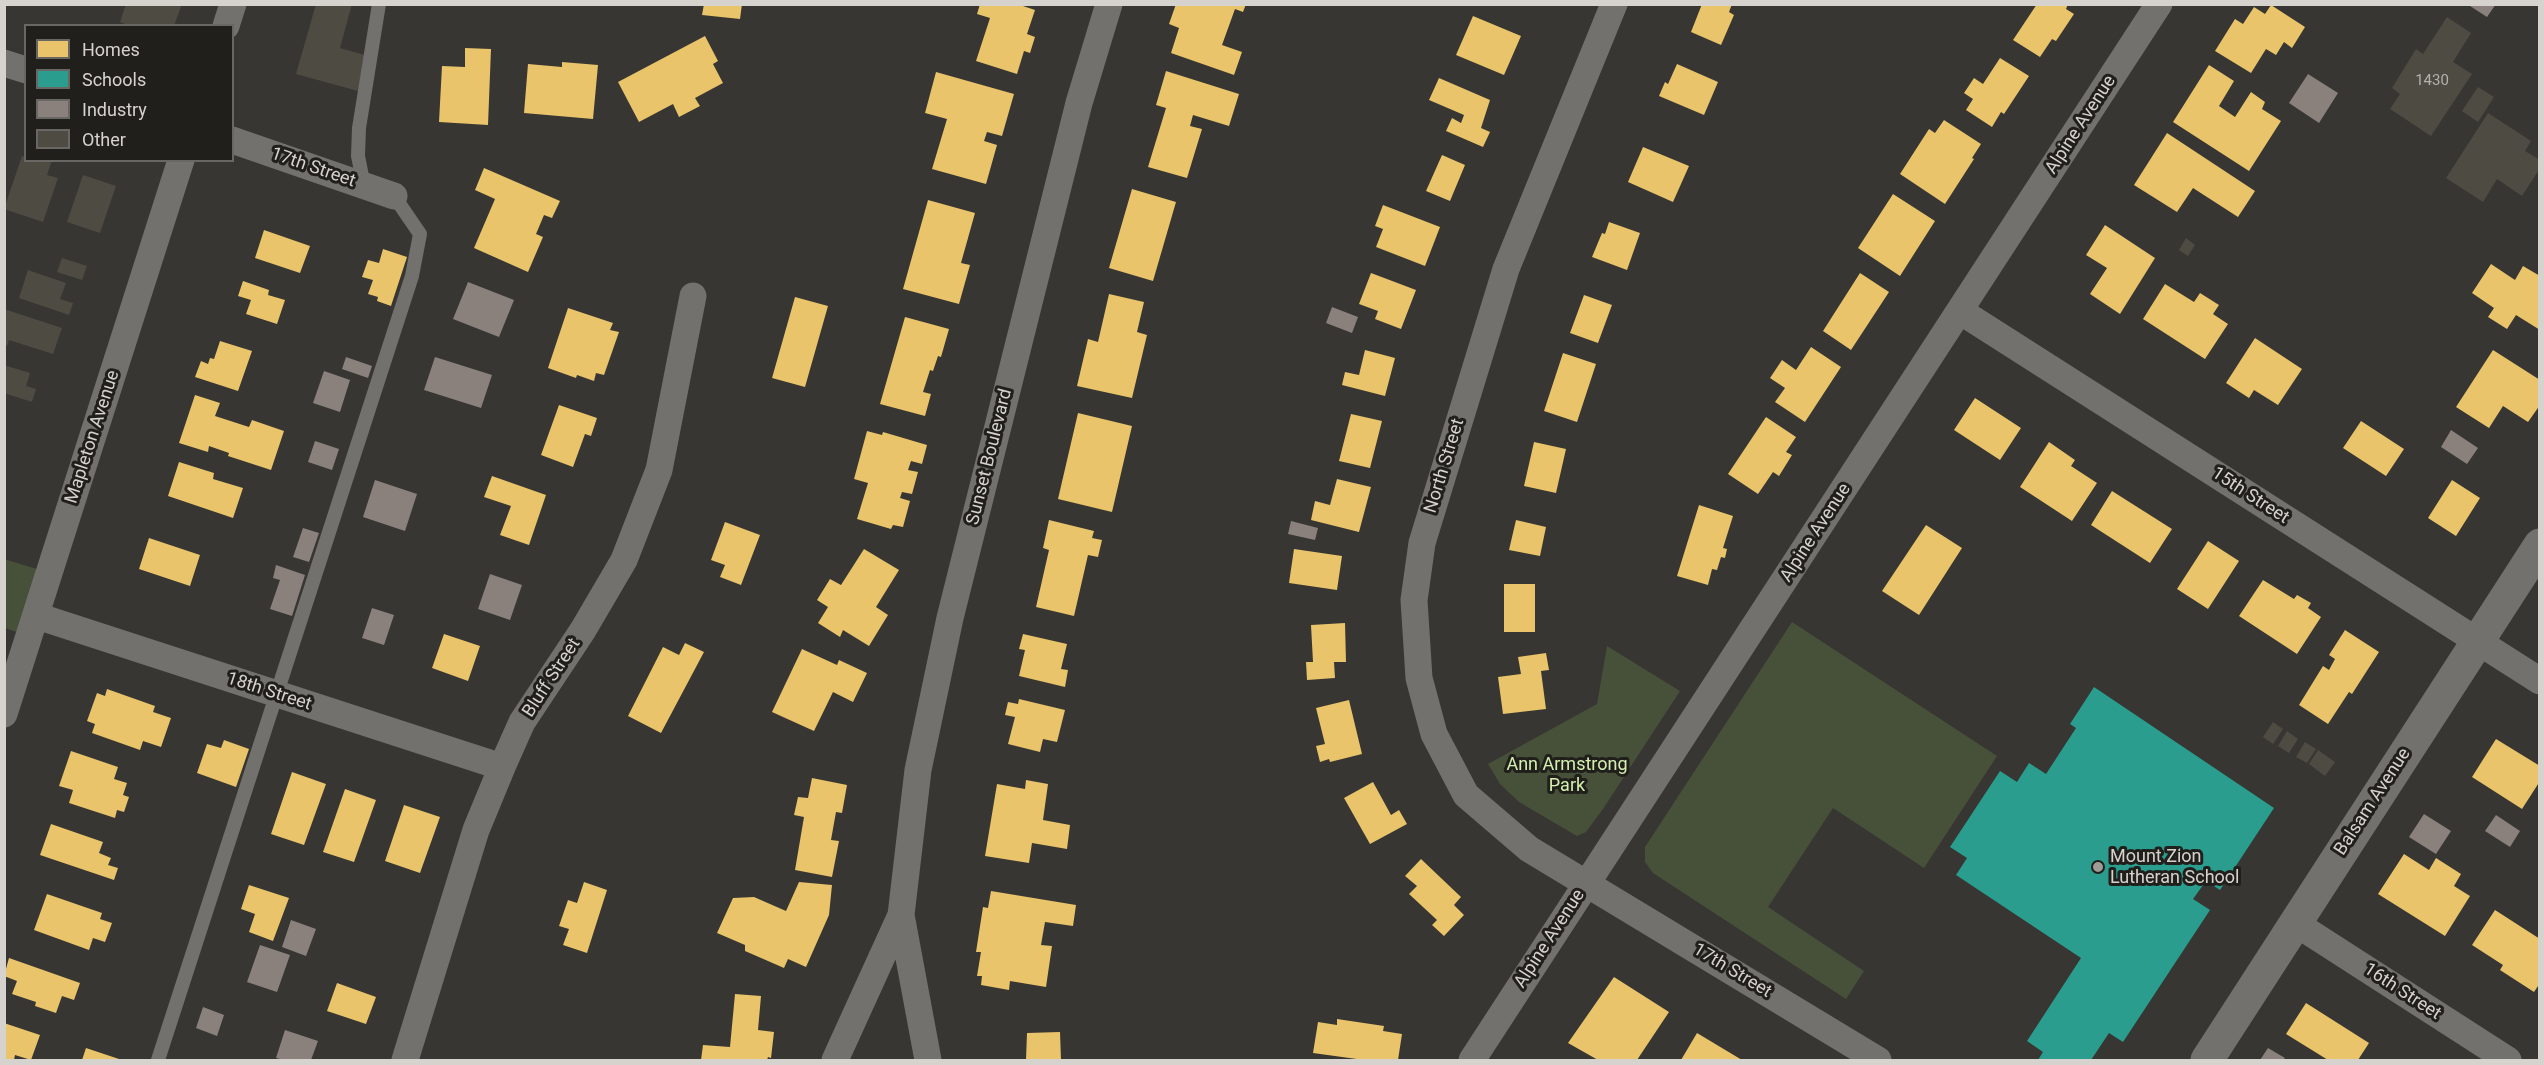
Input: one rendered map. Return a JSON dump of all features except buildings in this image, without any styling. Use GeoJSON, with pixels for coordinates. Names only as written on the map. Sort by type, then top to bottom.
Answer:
{"type":"FeatureCollection","features":[{"type":"Feature","properties":{"kind":"street"},"geometry":{"type":"LineString","coordinates":[[227,24],[233,4]]}},
{"type":"Feature","properties":{"kind":"street","name":"Sunset Boulevard"},"geometry":{"type":"LineString","coordinates":[[928,1060],[901,915],[918,770],[950,618],[1078,104],[1109,4]]}},
{"type":"Feature","properties":{"kind":"street","name":"North Street"},"geometry":{"type":"LineString","coordinates":[[1586,883],[1529,849],[1466,795],[1434,734],[1419,678],[1414,600],[1422,543],[1506,269],[1614,4]]}},
{"type":"Feature","properties":{"kind":"street","name":"Alpine Avenue"},"geometry":{"type":"LineString","coordinates":[[1472,1060],[2159,4]]}},
{"type":"Feature","properties":{"kind":"street"},"geometry":{"type":"LineString","coordinates":[[4,63],[24,69]]}},
{"type":"Feature","properties":{"kind":"street","name":"17th Street"},"geometry":{"type":"LineString","coordinates":[[234,141],[394,196]]}},
{"type":"Feature","properties":{"kind":"street","name":"Mapleton Avenue"},"geometry":{"type":"LineString","coordinates":[[4,714],[180,162]]}},
{"type":"Feature","properties":{"kind":"street","name":"Bluff Street"},"geometry":{"type":"LineString","coordinates":[[405,1060],[476,830],[502,767],[522,722],[583,630],[624,560],[659,470],[693,296]]}},
{"type":"Feature","properties":{"kind":"street","name":"15th Street"},"geometry":{"type":"LineString","coordinates":[[1960,311],[2540,681]]}},
{"type":"Feature","properties":{"kind":"street","name":"Balsam Avenue"},"geometry":{"type":"LineString","coordinates":[[2207,1060],[2540,545]]}},
{"type":"Feature","properties":{"kind":"street","name":"18th Street"},"geometry":{"type":"LineString","coordinates":[[37,616],[502,767]]}},
{"type":"Feature","properties":{"kind":"street","name":"17th Street"},"geometry":{"type":"LineString","coordinates":[[1586,883],[1878,1060]]}},
{"type":"Feature","properties":{"kind":"street","name":"Sunset Boulevard"},"geometry":{"type":"LineString","coordinates":[[835,1060],[901,915]]}},
{"type":"Feature","properties":{"kind":"street","name":"16th Street"},"geometry":{"type":"LineString","coordinates":[[2295,923],[2508,1060]]}},
{"type":"Feature","properties":{"kind":"lane"},"geometry":{"type":"LineString","coordinates":[[364,186],[358,156],[359,128],[380,4]]}},
{"type":"Feature","properties":{"kind":"lane"},"geometry":{"type":"LineString","coordinates":[[158,1060],[412,276],[420,234],[394,196]]}},
{"type":"Feature","properties":{"kind":"green space"},"geometry":{"type":"Polygon","coordinates":[[[4,559],[50,573],[31,637],[5,628],[4,559]]]}},
{"type":"Feature","properties":{"kind":"green space"},"geometry":{"type":"Polygon","coordinates":[[[1792,622],[1997,756],[1924,868],[1833,808],[1768,907],[1864,971],[1846,999],[1653,873],[1645,862],[1645,847],[1792,622]]]}},
{"type":"Feature","properties":{"kind":"green space","name":"Ann Armstrong Park"},"geometry":{"type":"Polygon","coordinates":[[[1607,646],[1680,691],[1603,809],[1586,832],[1577,836],[1519,802],[1500,784],[1488,764],[1597,704],[1607,646]]]}},
{"type":"Feature","properties":{"kind":"place","name":"Mount Zion Lutheran School"},"geometry":{"type":"Point","coordinates":[2098,867]}}]}
